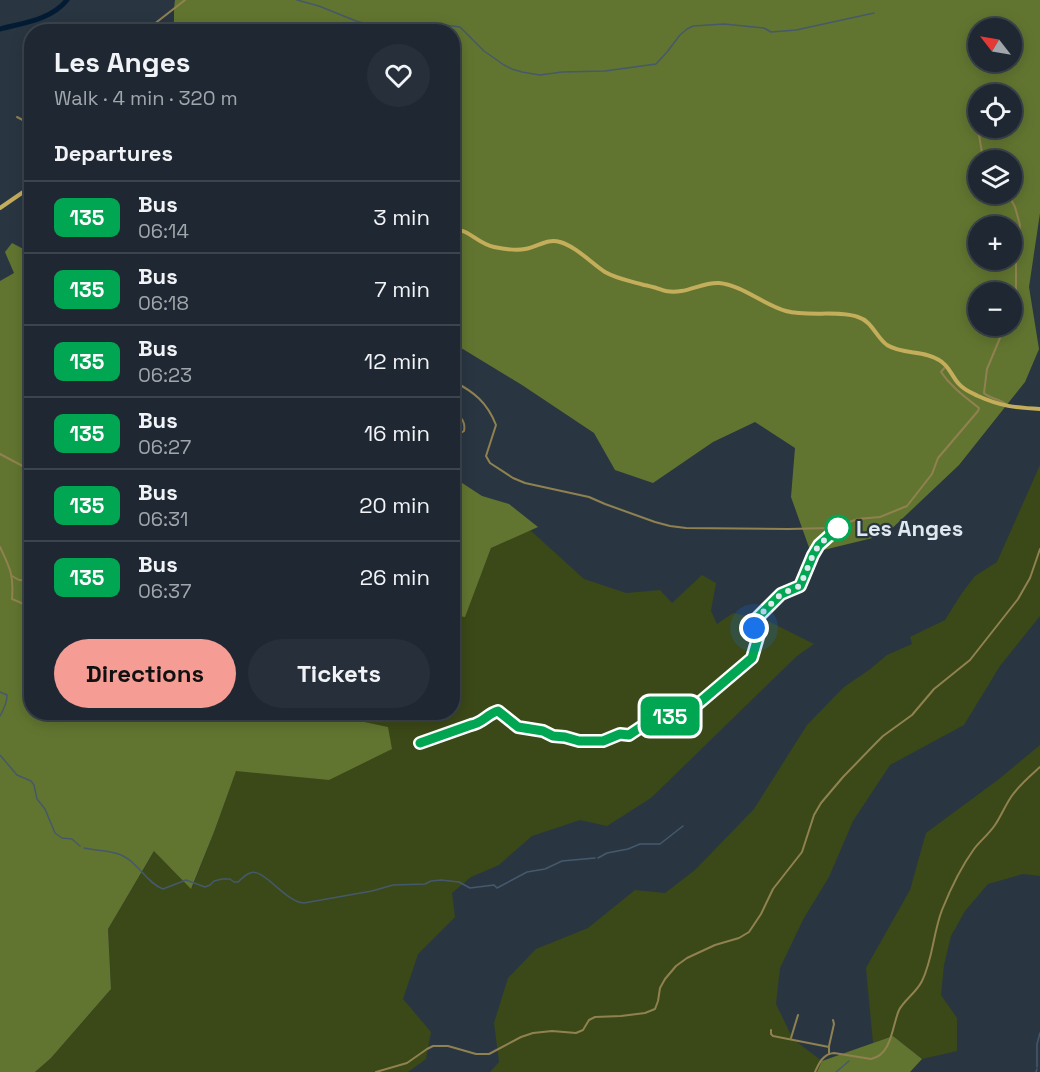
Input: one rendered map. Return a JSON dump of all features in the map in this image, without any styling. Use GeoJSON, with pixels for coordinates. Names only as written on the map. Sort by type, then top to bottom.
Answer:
{"type":"FeatureCollection","features":[{"type":"Feature","properties":{"kind":"street"},"geometry":{"type":"LineString","coordinates":[[154,24],[185,0]]}},
{"type":"Feature","properties":{"kind":"street"},"geometry":{"type":"LineString","coordinates":[[17,117],[24,121]]}},
{"type":"Feature","properties":{"kind":"street"},"geometry":{"type":"LineString","coordinates":[[0,208],[24,192]]}},
{"type":"Feature","properties":{"kind":"street"},"geometry":{"type":"LineString","coordinates":[[1013,204],[1020,225],[1016,249],[1016,282]]}},
{"type":"Feature","properties":{"kind":"street"},"geometry":{"type":"LineString","coordinates":[[460,230],[492,247],[513,250],[525,249],[546,241],[558,241],[613,276],[666,291],[682,292],[722,283],[786,311],[856,316],[867,322],[879,338],[890,347],[939,359],[965,389],[1010,407],[1040,409]]}},
{"type":"Feature","properties":{"kind":"street"},"geometry":{"type":"LineString","coordinates":[[1001,336],[987,369],[984,393],[1003,401],[1010,407]]}},
{"type":"Feature","properties":{"kind":"street"},"geometry":{"type":"LineString","coordinates":[[460,384],[480,398],[493,416],[496,425],[486,456],[490,464],[525,483],[589,497],[670,526],[686,528],[832,528],[858,519],[880,517],[907,506],[933,474],[938,458],[978,411],[979,408],[946,380],[941,372],[946,366]]}},
{"type":"Feature","properties":{"kind":"street"},"geometry":{"type":"LineString","coordinates":[[460,416],[465,426],[464,431],[460,434]]}},
{"type":"Feature","properties":{"kind":"street"},"geometry":{"type":"LineString","coordinates":[[0,454],[24,467]]}},
{"type":"Feature","properties":{"kind":"street"},"geometry":{"type":"LineString","coordinates":[[420,743],[478,724],[498,711],[522,729],[538,730],[553,736],[579,741],[603,741],[620,734],[629,735],[641,727],[647,728],[674,713],[694,706],[752,658],[759,634],[752,624],[781,594],[800,586],[819,545],[838,528],[837,526]]}},
{"type":"Feature","properties":{"kind":"street"},"geometry":{"type":"LineString","coordinates":[[0,547],[12,576],[14,587],[12,597],[24,604]]}},
{"type":"Feature","properties":{"kind":"street"},"geometry":{"type":"LineString","coordinates":[[376,1072],[407,1063],[434,1046],[448,1046],[476,1054],[489,1054],[521,1037],[534,1033],[552,1031],[576,1033],[584,1030],[589,1020],[595,1017],[621,1016],[655,1009],[660,988],[676,966],[687,958],[715,945],[739,939],[749,932],[773,890],[802,852],[814,815],[821,803],[875,744],[912,715],[945,678],[970,660],[1018,599],[1030,578],[1040,551]]}},
{"type":"Feature","properties":{"kind":"street"},"geometry":{"type":"LineString","coordinates":[[12,576],[24,580]]}},
{"type":"Feature","properties":{"kind":"street"},"geometry":{"type":"LineString","coordinates":[[816,1072],[820,1061],[830,1053],[871,1059],[882,1054],[900,1009],[922,981],[932,952],[940,916],[967,859],[995,825],[1011,797],[1040,767]]}},
{"type":"Feature","properties":{"kind":"street"},"geometry":{"type":"LineString","coordinates":[[791,1039],[798,1015]]}},
{"type":"Feature","properties":{"kind":"street"},"geometry":{"type":"LineString","coordinates":[[830,1053],[833,1020]]}},
{"type":"Feature","properties":{"kind":"street"},"geometry":{"type":"LineString","coordinates":[[771,1030],[773,1036],[829,1047]]}},
{"type":"Feature","properties":{"kind":"green space"},"geometry":{"type":"Polygon","coordinates":[[[175,0],[1040,0],[1040,213],[1029,287],[1039,349],[1025,382],[959,465],[885,535],[811,553],[791,497],[795,448],[755,422],[713,442],[653,483],[615,470],[594,433],[460,347],[460,24],[174,24],[175,0]]]}},
{"type":"Feature","properties":{"kind":"green space"},"geometry":{"type":"Polygon","coordinates":[[[12,243],[24,249],[24,720],[355,720],[388,727],[392,749],[329,780],[236,771],[191,889],[154,851],[108,929],[111,989],[51,1058],[35,1072],[0,1072],[0,281],[14,273],[5,252],[12,243]]]}},
{"type":"Feature","properties":{"kind":"green space"},"geometry":{"type":"Polygon","coordinates":[[[1040,465],[1040,616],[1000,666],[964,725],[890,765],[853,821],[829,877],[804,918],[780,968],[776,1004],[793,1039],[822,1061],[817,1072],[490,1072],[499,1062],[494,1023],[508,978],[536,949],[588,928],[635,890],[665,893],[695,870],[754,809],[807,725],[844,687],[887,655],[912,644],[910,637],[945,620],[975,576],[997,562],[1040,465]]]}},
{"type":"Feature","properties":{"kind":"green space"},"geometry":{"type":"Polygon","coordinates":[[[460,482],[482,496],[509,504],[538,527],[491,548],[465,617],[460,616],[460,482]]]}},
{"type":"Feature","properties":{"kind":"green space"},"geometry":{"type":"Polygon","coordinates":[[[530,530],[584,579],[626,593],[660,590],[672,603],[702,575],[716,583],[711,611],[717,624],[733,613],[766,620],[814,644],[797,656],[651,798],[607,826],[580,820],[532,836],[499,865],[471,877],[452,893],[455,917],[418,954],[403,999],[431,1032],[426,1059],[408,1072],[35,1072],[51,1058],[111,989],[108,929],[155,850],[192,888],[236,770],[329,780],[387,727],[354,720],[460,720],[460,616],[465,616],[491,548],[530,530]]]}},
{"type":"Feature","properties":{"kind":"green space"},"geometry":{"type":"Polygon","coordinates":[[[1040,745],[1040,876],[1023,874],[988,884],[965,911],[951,936],[944,965],[941,995],[957,1018],[957,1051],[922,1059],[893,1036],[873,1043],[866,968],[910,890],[926,833],[999,779],[1040,745]]]}},
{"type":"Feature","properties":{"kind":"green space"},"geometry":{"type":"Polygon","coordinates":[[[893,1036],[922,1059],[910,1072],[817,1072],[822,1061],[893,1036]]]}},
{"type":"Feature","properties":{"kind":"waterway"},"geometry":{"type":"LineString","coordinates":[[0,29],[45,16],[67,0]]}},
{"type":"Feature","properties":{"kind":"waterway"},"geometry":{"type":"LineString","coordinates":[[297,0],[368,24]]}},
{"type":"Feature","properties":{"kind":"waterway"},"geometry":{"type":"LineString","coordinates":[[460,27],[484,51],[504,65],[522,72],[540,75],[605,71],[656,64],[680,35],[693,26],[724,24],[764,28],[771,32],[796,30],[874,13]]}},
{"type":"Feature","properties":{"kind":"waterway"},"geometry":{"type":"LineString","coordinates":[[0,692],[7,695],[0,716]]}},
{"type":"Feature","properties":{"kind":"waterway"},"geometry":{"type":"LineString","coordinates":[[0,755],[17,775],[31,781],[34,785],[37,799],[45,809],[55,833],[62,838],[72,839],[80,846]]}},
{"type":"Feature","properties":{"kind":"waterway"},"geometry":{"type":"LineString","coordinates":[[598,858],[607,853],[640,844],[660,844],[683,826]]}},
{"type":"Feature","properties":{"kind":"waterway"},"geometry":{"type":"LineString","coordinates":[[84,848],[123,856],[154,884],[163,889],[186,880],[205,887],[222,879],[238,882],[248,874],[255,873],[261,875],[289,897],[304,903],[393,885],[425,884],[441,880],[459,882],[470,888],[494,885],[497,888],[527,872],[545,869],[562,861],[595,858]]}},
{"type":"Feature","properties":{"kind":"waterway"},"geometry":{"type":"LineString","coordinates":[[1037,1067],[1037,1044],[1040,1033]]}},
{"type":"Feature","properties":{"kind":"waterway"},"geometry":{"type":"LineString","coordinates":[[836,1072],[849,1061]]}},
{"type":"Feature","properties":{"kind":"bus line","name":"135"},"geometry":{"type":"LineString","coordinates":[[420,743],[478,724],[498,711],[522,729],[543,731],[553,736],[579,741],[603,741],[620,734],[629,735],[641,727],[647,728],[674,713],[694,706],[752,658],[759,634],[752,624],[772,601],[781,594],[800,586],[819,545],[838,528],[837,526]]}},
{"type":"Feature","properties":{"kind":"place","name":"Les Anges"},"geometry":{"type":"Point","coordinates":[838,528]}},
{"type":"Feature","properties":{"kind":"route"},"geometry":{"type":"LineString","coordinates":[[754,628],[752,624],[772,601],[781,594],[800,586],[819,545],[838,528]]}}]}
